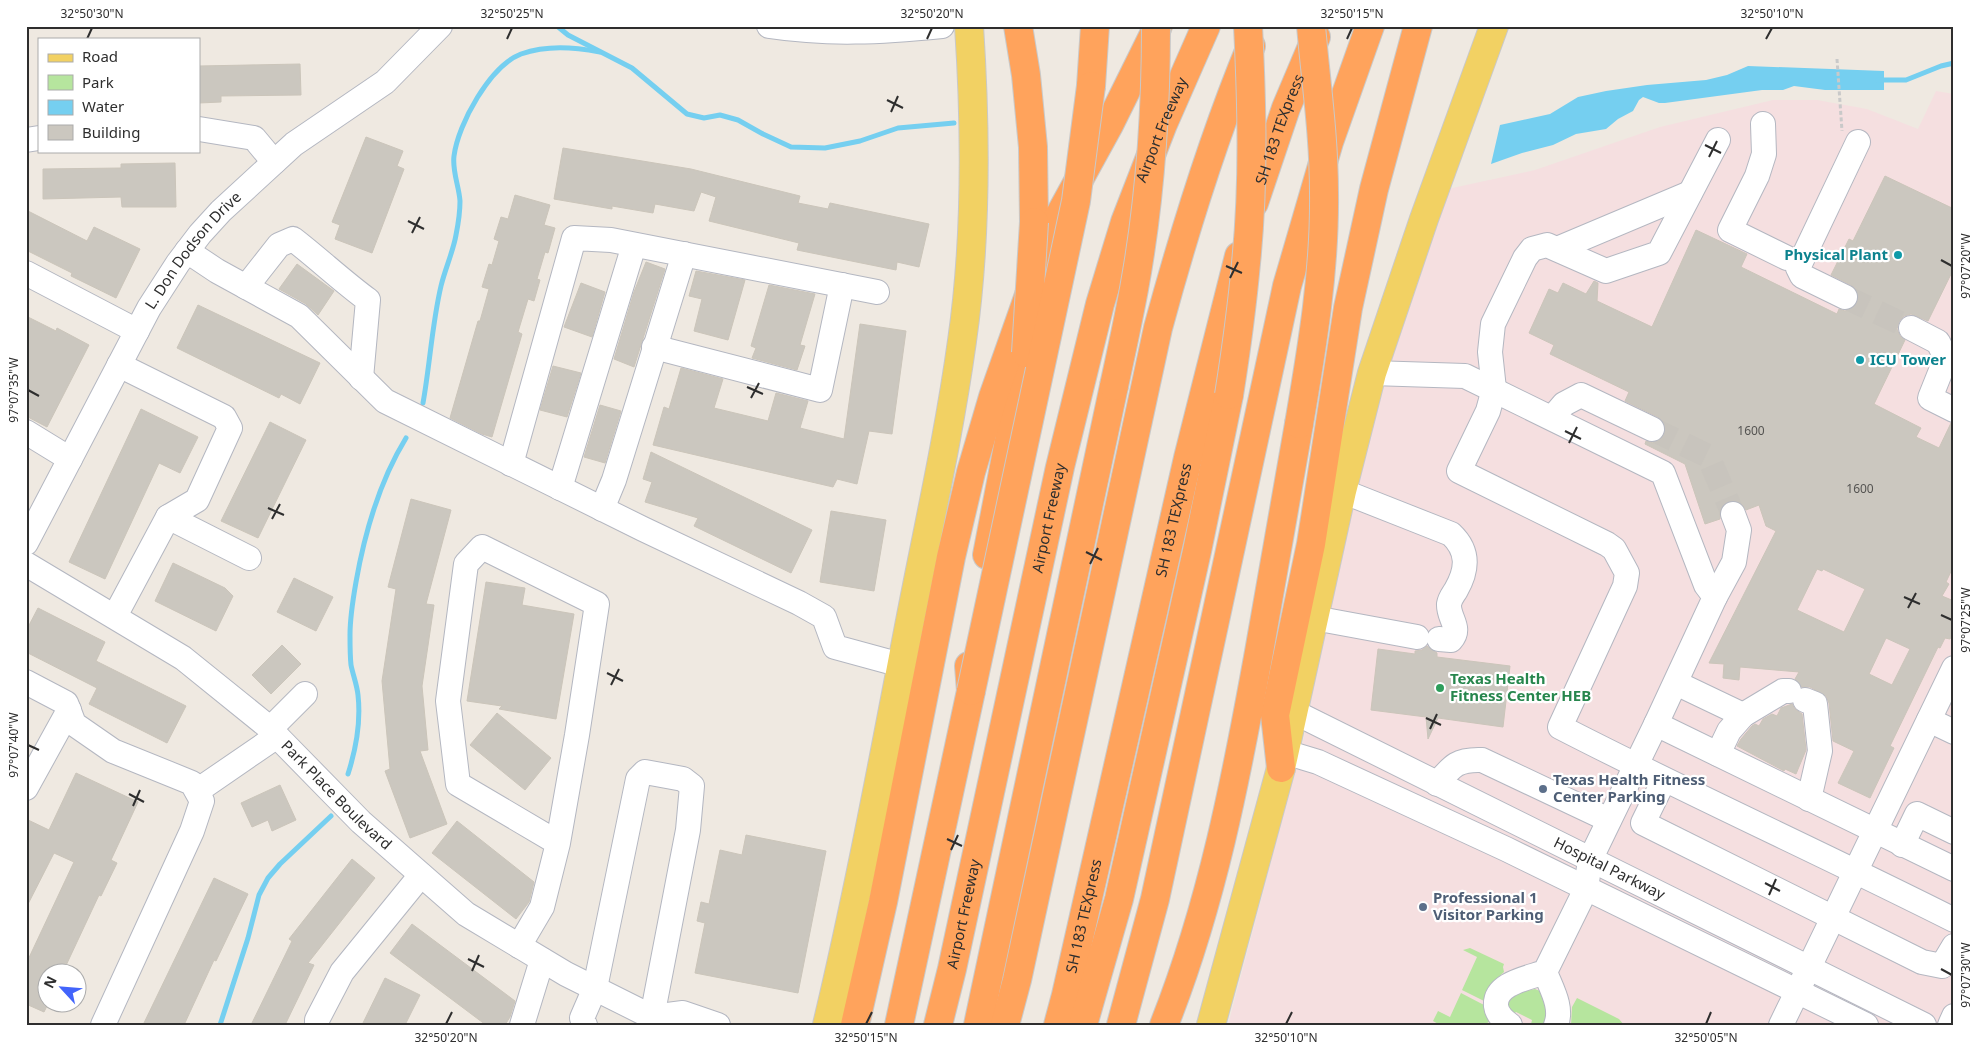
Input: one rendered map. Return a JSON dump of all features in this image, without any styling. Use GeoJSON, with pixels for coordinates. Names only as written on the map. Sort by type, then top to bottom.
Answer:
{"type":"FeatureCollection","features":[{"type":"Feature","properties":{"kind":"highway"},"geometry":{"type":"LineString","coordinates":[[971,691],[968,651],[1026,353],[1034,222],[1033,146],[1026,75],[1018,26]]}},
{"type":"Feature","properties":{"kind":"highway"},"geometry":{"type":"LineString","coordinates":[[899,1025],[1076,200],[1091,86],[1095,26]]}},
{"type":"Feature","properties":{"kind":"highway"},"geometry":{"type":"LineString","coordinates":[[978,1025],[1134,288],[1148,195],[1154,121],[1157,26]]}},
{"type":"Feature","properties":{"kind":"highway"},"geometry":{"type":"LineString","coordinates":[[855,1025],[885,893],[951,557],[971,472],[992,397],[1053,227],[1110,125],[1157,26]]}},
{"type":"Feature","properties":{"kind":"highway","name":"Airport Freeway"},"geometry":{"type":"LineString","coordinates":[[938,1025],[956,950],[1060,467],[1100,304],[1125,222],[1163,124],[1206,26]]}},
{"type":"Feature","properties":{"kind":"highway"},"geometry":{"type":"LineString","coordinates":[[1083,1025],[1119,899],[1199,541],[1229,395],[1244,280],[1250,202],[1252,122],[1248,26]]}},
{"type":"Feature","properties":{"kind":"highway"},"geometry":{"type":"LineString","coordinates":[[1005,1025],[1017,980],[1158,328],[1208,160],[1236,82],[1260,26]]}},
{"type":"Feature","properties":{"kind":"highway"},"geometry":{"type":"LineString","coordinates":[[1164,1025],[1194,941],[1223,837],[1240,760],[1315,326],[1323,253],[1324,194],[1322,139],[1311,26]]}},
{"type":"Feature","properties":{"kind":"highway","name":"SH 183 TEXpress"},"geometry":{"type":"LineString","coordinates":[[1058,1025],[1185,468],[1224,311],[1260,180],[1286,108],[1320,26]]}},
{"type":"Feature","properties":{"kind":"highway"},"geometry":{"type":"LineString","coordinates":[[1121,1025],[1155,899],[1287,286],[1329,142],[1370,26]]}},
{"type":"Feature","properties":{"kind":"highway"},"geometry":{"type":"LineString","coordinates":[[1283,760],[1275,715],[1310,544],[1348,308],[1374,189],[1418,26]]}},
{"type":"Feature","properties":{"kind":"main road"},"geometry":{"type":"LineString","coordinates":[[827,1025],[848,935],[962,340],[970,256],[974,170],[969,26]]}},
{"type":"Feature","properties":{"kind":"main road"},"geometry":{"type":"LineString","coordinates":[[1211,1025],[1283,760],[1342,491],[1372,373],[1424,219],[1490,38]]}},
{"type":"Feature","properties":{"kind":"street","name":"L. Don Dodson Drive"},"geometry":{"type":"LineString","coordinates":[[26,542],[137,331],[159,293],[188,251],[221,211],[294,144],[386,82],[440,26]]}},
{"type":"Feature","properties":{"kind":"street"},"geometry":{"type":"LineString","coordinates":[[769,26],[803,31],[849,33],[942,26]]}},
{"type":"Feature","properties":{"kind":"street"},"geometry":{"type":"LineString","coordinates":[[1763,124],[1764,154],[1757,176],[1730,230],[1787,258]]}},
{"type":"Feature","properties":{"kind":"street"},"geometry":{"type":"LineString","coordinates":[[200,129],[254,138],[274,162]]}},
{"type":"Feature","properties":{"kind":"street"},"geometry":{"type":"LineString","coordinates":[[1845,297],[1802,276],[1798,268],[1850,138]]}},
{"type":"Feature","properties":{"kind":"street"},"geometry":{"type":"LineString","coordinates":[[1718,140],[1659,253],[1606,271],[1546,245],[1532,249],[1525,258],[1493,324],[1490,352],[1494,389],[1488,411],[1459,471],[1607,544],[1614,549],[1627,573],[1625,586],[1560,727],[1635,766],[1856,871],[1954,920]]}},
{"type":"Feature","properties":{"kind":"street"},"geometry":{"type":"LineString","coordinates":[[1557,249],[1690,193]]}},
{"type":"Feature","properties":{"kind":"street"},"geometry":{"type":"LineString","coordinates":[[511,464],[574,238],[611,240],[877,292]]}},
{"type":"Feature","properties":{"kind":"street"},"geometry":{"type":"LineString","coordinates":[[246,287],[279,245],[293,239],[322,261],[338,278],[368,300],[361,378]]}},
{"type":"Feature","properties":{"kind":"street"},"geometry":{"type":"LineString","coordinates":[[560,488],[634,245]]}},
{"type":"Feature","properties":{"kind":"street"},"geometry":{"type":"LineString","coordinates":[[188,251],[217,271],[299,316],[384,401],[824,616],[835,647],[901,665]]}},
{"type":"Feature","properties":{"kind":"street"},"geometry":{"type":"LineString","coordinates":[[602,509],[614,480],[684,254]]}},
{"type":"Feature","properties":{"kind":"street"},"geometry":{"type":"LineString","coordinates":[[26,273],[137,331]]}},
{"type":"Feature","properties":{"kind":"street"},"geometry":{"type":"LineString","coordinates":[[654,347],[820,390],[842,285]]}},
{"type":"Feature","properties":{"kind":"street"},"geometry":{"type":"LineString","coordinates":[[1911,328],[1938,342],[1946,358],[1930,398],[1954,410]]}},
{"type":"Feature","properties":{"kind":"street"},"geometry":{"type":"LineString","coordinates":[[115,616],[168,517],[197,500],[230,428],[224,417],[119,365]]}},
{"type":"Feature","properties":{"kind":"street"},"geometry":{"type":"LineString","coordinates":[[1372,373],[1465,376],[1663,473],[1706,585],[1715,597]]}},
{"type":"Feature","properties":{"kind":"street"},"geometry":{"type":"LineString","coordinates":[[1552,418],[1564,404],[1582,395],[1652,429]]}},
{"type":"Feature","properties":{"kind":"street"},"geometry":{"type":"LineString","coordinates":[[26,432],[70,459]]}},
{"type":"Feature","properties":{"kind":"street"},"geometry":{"type":"LineString","coordinates":[[1314,618],[1428,638],[1451,640],[1455,635],[1456,629],[1449,606],[1450,600],[1463,576],[1464,553],[1460,542],[1451,534],[1342,491]]}},
{"type":"Feature","properties":{"kind":"street"},"geometry":{"type":"LineString","coordinates":[[1510,1025],[1498,1012],[1496,1003],[1499,993],[1506,986],[1545,972],[1586,889],[1590,860],[1715,597],[1734,562],[1739,530],[1733,514]]}},
{"type":"Feature","properties":{"kind":"street"},"geometry":{"type":"LineString","coordinates":[[168,517],[249,558]]}},
{"type":"Feature","properties":{"kind":"street"},"geometry":{"type":"LineString","coordinates":[[518,946],[542,907],[555,860],[558,843],[577,735],[597,604],[482,547],[466,564],[448,701],[458,784],[558,843]]}},
{"type":"Feature","properties":{"kind":"street","name":"Park Place Boulevard"},"geometry":{"type":"LineString","coordinates":[[26,564],[183,658],[274,733],[361,822],[466,914],[542,960],[657,1021]]}},
{"type":"Feature","properties":{"kind":"street"},"geometry":{"type":"LineString","coordinates":[[1781,1025],[1954,668]]}},
{"type":"Feature","properties":{"kind":"street"},"geometry":{"type":"LineString","coordinates":[[26,682],[66,703],[74,724],[113,752],[192,782],[202,801],[192,831],[104,1025]]}},
{"type":"Feature","properties":{"kind":"street"},"geometry":{"type":"LineString","coordinates":[[1676,682],[1743,715]]}},
{"type":"Feature","properties":{"kind":"street"},"geometry":{"type":"LineString","coordinates":[[1718,754],[1729,731],[1743,715],[1784,691],[1815,704],[1820,751],[1809,799]]}},
{"type":"Feature","properties":{"kind":"street"},"geometry":{"type":"LineString","coordinates":[[197,791],[274,733],[305,694]]}},
{"type":"Feature","properties":{"kind":"street"},"geometry":{"type":"LineString","coordinates":[[26,788],[69,710]]}},
{"type":"Feature","properties":{"kind":"street","name":"Hospital Parkway"},"geometry":{"type":"LineString","coordinates":[[1294,712],[1924,1025]]}},
{"type":"Feature","properties":{"kind":"street"},"geometry":{"type":"LineString","coordinates":[[1929,720],[1954,732]]}},
{"type":"Feature","properties":{"kind":"street"},"geometry":{"type":"LineString","coordinates":[[1656,724],[1954,869]]}},
{"type":"Feature","properties":{"kind":"street","name":"Hospital Parkway"},"geometry":{"type":"LineString","coordinates":[[1283,760],[1318,762],[1866,1025]]}},
{"type":"Feature","properties":{"kind":"street"},"geometry":{"type":"LineString","coordinates":[[1437,784],[1455,764],[1468,760],[1482,760],[1609,820]]}},
{"type":"Feature","properties":{"kind":"street"},"geometry":{"type":"LineString","coordinates":[[585,1025],[582,1018],[595,988],[638,779],[645,772],[682,779],[692,786],[688,830],[657,1021],[682,1013],[718,1025]]}},
{"type":"Feature","properties":{"kind":"street"},"geometry":{"type":"LineString","coordinates":[[1664,780],[1643,823],[1922,962],[1942,966],[1954,946]]}},
{"type":"Feature","properties":{"kind":"street"},"geometry":{"type":"LineString","coordinates":[[1902,845],[1917,814],[1954,832]]}},
{"type":"Feature","properties":{"kind":"street"},"geometry":{"type":"LineString","coordinates":[[317,1025],[317,1020],[342,972],[421,875]]}},
{"type":"Feature","properties":{"kind":"street"},"geometry":{"type":"LineString","coordinates":[[522,1025],[542,960]]}},
{"type":"Feature","properties":{"kind":"street"},"geometry":{"type":"LineString","coordinates":[[1545,972],[1558,1005],[1559,1013],[1556,1025]]}},
{"type":"Feature","properties":{"kind":"street"},"geometry":{"type":"LineString","coordinates":[[1950,1025],[1954,1016]]}},
{"type":"Feature","properties":{"kind":"path"},"geometry":{"type":"LineString","coordinates":[[1838,59],[1840,98],[1850,138]]}},
{"type":"Feature","properties":{"kind":"shaded area"},"geometry":{"type":"Polygon","coordinates":[[[1936,91],[1954,94],[1954,1025],[1228,1025],[1304,737],[1333,592],[1363,460],[1397,342],[1448,189],[1535,170],[1660,127],[1773,100],[1817,100],[1867,109],[1918,129],[1936,91]]]}},
{"type":"Feature","properties":{"kind":"green space"},"geometry":{"type":"Polygon","coordinates":[[[1470,948],[1504,964],[1504,972],[1491,984],[1484,1001],[1462,990],[1477,957],[1463,950],[1470,948]]]}},
{"type":"Feature","properties":{"kind":"green space"},"geometry":{"type":"Polygon","coordinates":[[[1535,989],[1540,991],[1550,1012],[1545,1025],[1531,1024],[1532,1020],[1516,1012],[1513,1015],[1510,1013],[1507,1001],[1513,994],[1535,989]]]}},
{"type":"Feature","properties":{"kind":"green space"},"geometry":{"type":"Polygon","coordinates":[[[1461,993],[1484,1005],[1489,1022],[1483,1025],[1440,1025],[1433,1021],[1438,1011],[1450,1017],[1461,993]]]}},
{"type":"Feature","properties":{"kind":"green space"},"geometry":{"type":"Polygon","coordinates":[[[1577,998],[1619,1019],[1624,1025],[1609,1023],[1608,1025],[1571,1025],[1572,1007],[1577,998]]]}},
{"type":"Feature","properties":{"kind":"water"},"geometry":{"type":"Polygon","coordinates":[[[1748,66],[1884,71],[1884,90],[1825,90],[1794,86],[1783,90],[1762,90],[1665,103],[1659,103],[1643,97],[1639,100],[1633,111],[1618,119],[1606,129],[1576,134],[1553,145],[1491,164],[1500,125],[1550,114],[1578,97],[1647,85],[1706,80],[1727,75],[1748,66]]]}},
{"type":"Feature","properties":{"kind":"building"},"geometry":{"type":"Polygon","coordinates":[[[300,64],[301,95],[221,96],[221,102],[200,103],[200,66],[300,64]]]}},
{"type":"Feature","properties":{"kind":"building"},"geometry":{"type":"Polygon","coordinates":[[[366,137],[403,151],[397,166],[404,169],[372,253],[335,239],[340,225],[332,222],[366,137]]]}},
{"type":"Feature","properties":{"kind":"building"},"geometry":{"type":"Polygon","coordinates":[[[563,148],[691,169],[800,196],[798,203],[828,209],[830,203],[929,224],[919,267],[897,262],[896,270],[797,250],[799,243],[709,221],[716,197],[701,192],[694,211],[655,204],[653,213],[612,206],[612,209],[554,199],[563,148]]]}},
{"type":"Feature","properties":{"kind":"building"},"geometry":{"type":"Polygon","coordinates":[[[175,163],[176,207],[122,207],[121,197],[43,199],[43,169],[121,168],[121,164],[175,163]]]}},
{"type":"Feature","properties":{"kind":"building"},"geometry":{"type":"Polygon","coordinates":[[[1885,176],[1954,209],[1954,268],[1928,321],[1911,314],[1904,316],[1899,321],[1897,329],[1900,336],[1905,340],[1874,404],[1921,428],[1916,437],[1939,448],[1951,423],[1954,424],[1954,565],[1946,582],[1949,584],[1942,596],[1954,601],[1954,631],[1950,639],[1945,638],[1940,648],[1938,647],[1890,746],[1894,748],[1870,798],[1838,783],[1854,751],[1833,741],[1829,703],[1826,696],[1810,687],[1802,687],[1795,679],[1799,672],[1740,667],[1739,680],[1723,678],[1724,664],[1709,663],[1776,531],[1766,526],[1759,505],[1746,510],[1741,503],[1729,501],[1722,506],[1720,519],[1705,524],[1685,464],[1645,444],[1646,441],[1653,443],[1659,441],[1664,435],[1666,428],[1663,421],[1625,401],[1629,392],[1550,354],[1554,345],[1529,333],[1549,289],[1558,293],[1563,283],[1586,294],[1594,281],[1598,283],[1597,301],[1652,327],[1696,230],[1747,254],[1741,267],[1837,314],[1839,309],[1845,311],[1852,309],[1858,303],[1859,296],[1857,290],[1831,275],[1849,239],[1853,241],[1885,176]],[[1817,569],[1797,610],[1844,632],[1865,589],[1823,569],[1822,571],[1817,569]],[[1886,638],[1869,674],[1892,685],[1910,649],[1886,638]]]}},
{"type":"Feature","properties":{"kind":"building"},"geometry":{"type":"Polygon","coordinates":[[[515,195],[550,205],[544,225],[555,228],[548,253],[545,252],[537,279],[540,280],[534,301],[528,299],[518,332],[522,334],[492,437],[450,418],[489,289],[482,287],[489,264],[492,265],[499,241],[494,239],[501,217],[508,219],[515,195]]]}},
{"type":"Feature","properties":{"kind":"building"},"geometry":{"type":"Polygon","coordinates":[[[26,210],[87,241],[94,227],[140,249],[116,298],[71,276],[72,273],[26,250],[26,210]]]}},
{"type":"Feature","properties":{"kind":"building"},"geometry":{"type":"Polygon","coordinates":[[[646,262],[665,269],[634,367],[614,359],[634,292],[646,262]]]}},
{"type":"Feature","properties":{"kind":"building"},"geometry":{"type":"Polygon","coordinates":[[[297,264],[334,291],[318,315],[306,304],[279,289],[297,264]]]}},
{"type":"Feature","properties":{"kind":"building"},"geometry":{"type":"Polygon","coordinates":[[[696,271],[745,280],[728,340],[694,331],[702,299],[689,296],[696,271]]]}},
{"type":"Feature","properties":{"kind":"building"},"geometry":{"type":"Polygon","coordinates":[[[581,283],[605,292],[592,337],[564,327],[581,283]]]}},
{"type":"Feature","properties":{"kind":"building"},"geometry":{"type":"Polygon","coordinates":[[[769,285],[815,294],[800,345],[805,346],[797,370],[752,358],[756,348],[751,346],[769,285]]]}},
{"type":"Feature","properties":{"kind":"building"},"geometry":{"type":"Polygon","coordinates":[[[198,305],[320,363],[300,404],[281,394],[279,398],[177,348],[198,305]]]}},
{"type":"Feature","properties":{"kind":"building"},"geometry":{"type":"Polygon","coordinates":[[[26,316],[56,331],[57,328],[89,345],[47,427],[26,416],[26,316]]]}},
{"type":"Feature","properties":{"kind":"building"},"geometry":{"type":"Polygon","coordinates":[[[860,324],[906,331],[892,434],[869,431],[857,484],[837,479],[833,487],[653,445],[664,407],[669,409],[681,368],[723,379],[714,408],[768,421],[776,393],[808,401],[800,428],[844,439],[860,324]]]}},
{"type":"Feature","properties":{"kind":"building"},"geometry":{"type":"Polygon","coordinates":[[[553,366],[581,373],[567,417],[540,410],[553,366]]]}},
{"type":"Feature","properties":{"kind":"building"},"geometry":{"type":"Polygon","coordinates":[[[600,405],[621,411],[605,463],[584,457],[600,405]]]}},
{"type":"Feature","properties":{"kind":"building"},"geometry":{"type":"Polygon","coordinates":[[[141,409],[198,437],[180,473],[159,463],[105,579],[69,562],[141,409]]]}},
{"type":"Feature","properties":{"kind":"building"},"geometry":{"type":"Polygon","coordinates":[[[270,422],[306,440],[258,538],[221,521],[270,422]]]}},
{"type":"Feature","properties":{"kind":"building"},"geometry":{"type":"Polygon","coordinates":[[[651,452],[812,530],[791,573],[694,526],[698,518],[645,502],[652,482],[643,479],[651,452]]]}},
{"type":"Feature","properties":{"kind":"building"},"geometry":{"type":"Polygon","coordinates":[[[411,499],[451,510],[426,604],[434,605],[422,686],[428,750],[420,751],[447,824],[410,838],[385,771],[390,769],[382,681],[396,589],[388,587],[411,499]]]}},
{"type":"Feature","properties":{"kind":"building"},"geometry":{"type":"Polygon","coordinates":[[[831,511],[886,520],[874,591],[820,582],[831,511]]]}},
{"type":"Feature","properties":{"kind":"building"},"geometry":{"type":"Polygon","coordinates":[[[173,563],[225,588],[233,596],[216,631],[155,601],[173,563]]]}},
{"type":"Feature","properties":{"kind":"building"},"geometry":{"type":"Polygon","coordinates":[[[294,578],[333,597],[316,631],[277,612],[294,578]]]}},
{"type":"Feature","properties":{"kind":"building"},"geometry":{"type":"Polygon","coordinates":[[[486,582],[525,588],[522,605],[574,614],[556,719],[499,709],[502,706],[467,701],[486,582]]]}},
{"type":"Feature","properties":{"kind":"building"},"geometry":{"type":"Polygon","coordinates":[[[38,608],[105,642],[96,661],[186,706],[167,743],[89,704],[97,688],[26,652],[26,631],[38,608]]]}},
{"type":"Feature","properties":{"kind":"building"},"geometry":{"type":"Polygon","coordinates":[[[282,645],[301,664],[271,694],[252,675],[282,645]]]}},
{"type":"Feature","properties":{"kind":"building","name":"Texas Health Fitness Center HEB"},"geometry":{"type":"Polygon","coordinates":[[[1427,646],[1437,653],[1437,657],[1510,666],[1503,727],[1438,718],[1428,739],[1426,717],[1371,710],[1378,649],[1415,654],[1415,651],[1422,650],[1427,646]]]}},
{"type":"Feature","properties":{"kind":"building"},"geometry":{"type":"Polygon","coordinates":[[[1792,704],[1802,714],[1806,750],[1796,774],[1785,769],[1784,771],[1737,746],[1752,726],[1755,724],[1759,726],[1763,719],[1772,714],[1777,716],[1781,708],[1792,704]]]}},
{"type":"Feature","properties":{"kind":"building"},"geometry":{"type":"Polygon","coordinates":[[[497,713],[551,758],[525,790],[470,745],[497,713]]]}},
{"type":"Feature","properties":{"kind":"building"},"geometry":{"type":"Polygon","coordinates":[[[76,773],[138,802],[111,860],[117,863],[101,896],[99,895],[67,964],[38,964],[38,1009],[26,1004],[26,964],[74,862],[54,853],[26,908],[26,819],[49,830],[76,773]]]}},
{"type":"Feature","properties":{"kind":"building"},"geometry":{"type":"Polygon","coordinates":[[[280,785],[296,820],[272,831],[268,820],[252,827],[241,803],[280,785]]]}},
{"type":"Feature","properties":{"kind":"building"},"geometry":{"type":"Polygon","coordinates":[[[457,821],[534,882],[529,902],[516,919],[432,853],[457,821]]]}},
{"type":"Feature","properties":{"kind":"building"},"geometry":{"type":"Polygon","coordinates":[[[746,835],[826,851],[798,993],[695,973],[705,923],[697,921],[701,902],[709,904],[720,850],[742,855],[746,835]]]}},
{"type":"Feature","properties":{"kind":"building"},"geometry":{"type":"Polygon","coordinates":[[[352,859],[375,878],[308,963],[314,965],[285,1025],[251,1025],[292,941],[289,939],[352,859]]]}},
{"type":"Feature","properties":{"kind":"building"},"geometry":{"type":"Polygon","coordinates":[[[214,878],[248,894],[216,961],[214,960],[184,1025],[143,1025],[214,878]]]}},
{"type":"Feature","properties":{"kind":"building"},"geometry":{"type":"Polygon","coordinates":[[[412,924],[515,1001],[510,1017],[505,1025],[486,1025],[390,953],[412,924]]]}},
{"type":"Feature","properties":{"kind":"building"},"geometry":{"type":"Polygon","coordinates":[[[385,978],[420,995],[405,1025],[362,1025],[385,978]]]}},
{"type":"Feature","properties":{"kind":"waterway"},"geometry":{"type":"LineString","coordinates":[[557,26],[568,35],[632,68],[687,114],[704,118],[720,115],[738,120],[791,147],[825,148],[860,141],[898,128],[954,123]]}},
{"type":"Feature","properties":{"kind":"waterway"},"geometry":{"type":"LineString","coordinates":[[423,403],[438,300],[455,241],[459,218],[460,201],[454,156],[462,128],[469,113],[487,83],[498,70],[521,54],[550,48],[600,52]]}},
{"type":"Feature","properties":{"kind":"waterway"},"geometry":{"type":"LineString","coordinates":[[1878,80],[1906,80],[1941,66],[1954,63]]}},
{"type":"Feature","properties":{"kind":"waterway"},"geometry":{"type":"LineString","coordinates":[[348,774],[355,745],[359,715],[358,695],[351,665],[350,650],[355,588],[374,507],[388,472],[406,438]]}},
{"type":"Feature","properties":{"kind":"waterway"},"geometry":{"type":"LineString","coordinates":[[220,1025],[248,938],[259,895],[268,878],[280,864],[331,816]]}},
{"type":"Feature","properties":{"kind":"tunnel"},"geometry":{"type":"LineString","coordinates":[[1845,297],[1911,328]]}},
{"type":"Feature","properties":{"kind":"tunnel"},"geometry":{"type":"LineString","coordinates":[[1652,429],[1708,456],[1733,514]]}},
{"type":"Feature","properties":{"kind":"place","name":"Physical Plant"},"geometry":{"type":"Point","coordinates":[1898,255]}},
{"type":"Feature","properties":{"kind":"place","name":"ICU Tower"},"geometry":{"type":"Point","coordinates":[1860,360]}},
{"type":"Feature","properties":{"kind":"place","name":"Texas Health Fitness Center HEB"},"geometry":{"type":"Point","coordinates":[1440,688]}},
{"type":"Feature","properties":{"kind":"place","name":"Texas Health Fitness Center Parking"},"geometry":{"type":"Point","coordinates":[1543,789]}},
{"type":"Feature","properties":{"kind":"place","name":"Professional 1 Visitor Parking"},"geometry":{"type":"Point","coordinates":[1423,907]}}]}
